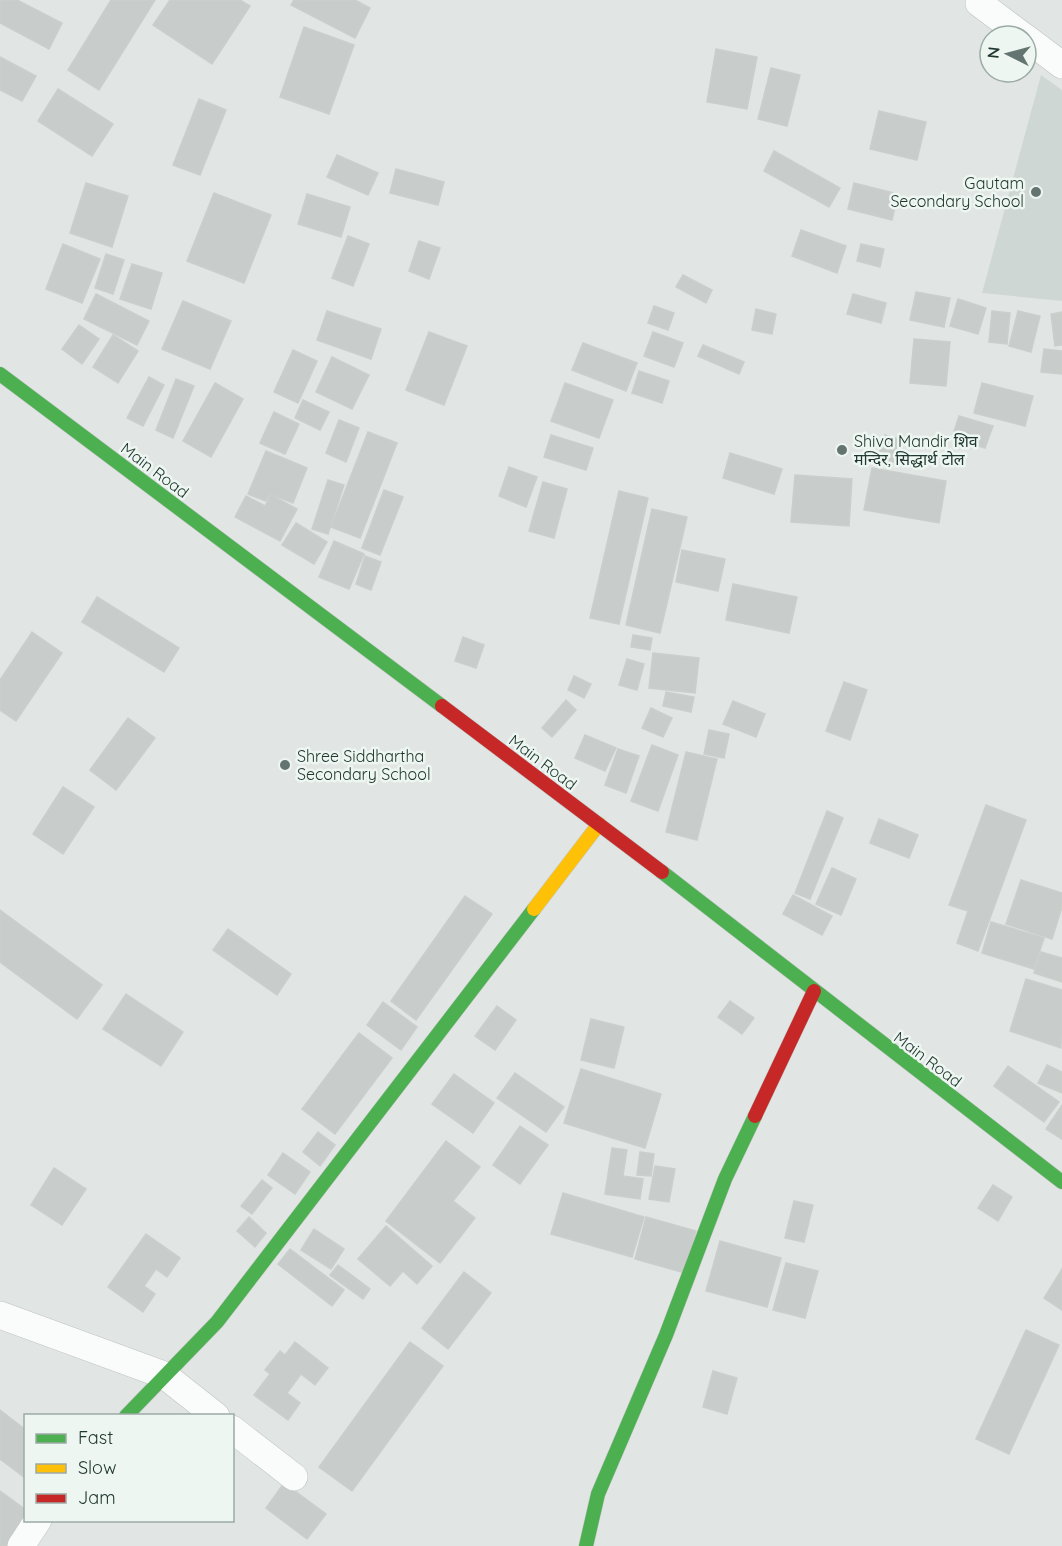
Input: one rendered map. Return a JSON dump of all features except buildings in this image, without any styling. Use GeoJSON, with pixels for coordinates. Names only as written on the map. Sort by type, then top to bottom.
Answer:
{"type":"FeatureCollection","features":[{"type":"Feature","properties":{"kind":"street"},"geometry":{"type":"LineString","coordinates":[[979,3],[1007,24]]}},
{"type":"Feature","properties":{"kind":"street"},"geometry":{"type":"LineString","coordinates":[[1038,47],[1062,65]]}},
{"type":"Feature","properties":{"kind":"street","name":"Main Road"},"geometry":{"type":"LineString","coordinates":[[0,374],[598,824],[1062,1182]]}},
{"type":"Feature","properties":{"kind":"street"},"geometry":{"type":"LineString","coordinates":[[128,1414],[217,1322],[598,824]]}},
{"type":"Feature","properties":{"kind":"street"},"geometry":{"type":"LineString","coordinates":[[586,1546],[598,1494],[666,1335],[725,1179],[814,991]]}},
{"type":"Feature","properties":{"kind":"street"},"geometry":{"type":"LineString","coordinates":[[0,1315],[164,1375],[213,1414]]}},
{"type":"Feature","properties":{"kind":"street"},"geometry":{"type":"LineString","coordinates":[[234,1431],[294,1477]]}},
{"type":"Feature","properties":{"kind":"street"},"geometry":{"type":"LineString","coordinates":[[21,1546],[37,1522]]}},
{"type":"Feature","properties":{"kind":"shaded area","name":"Gautam Secondary School"},"geometry":{"type":"Polygon","coordinates":[[[1041,75],[1062,90],[1062,301],[982,293],[1041,75]]]}},
{"type":"Feature","properties":{"kind":"traffic: fast"},"geometry":{"type":"LineString","coordinates":[[0,374],[442,706]]}},
{"type":"Feature","properties":{"kind":"traffic: fast"},"geometry":{"type":"LineString","coordinates":[[662,872],[1062,1182]]}},
{"type":"Feature","properties":{"kind":"traffic: fast"},"geometry":{"type":"LineString","coordinates":[[128,1414],[217,1322],[534,909]]}},
{"type":"Feature","properties":{"kind":"traffic: fast"},"geometry":{"type":"LineString","coordinates":[[586,1546],[598,1494],[666,1335],[725,1179],[755,1116]]}},
{"type":"Feature","properties":{"kind":"traffic: slow"},"geometry":{"type":"LineString","coordinates":[[534,909],[599,824]]}},
{"type":"Feature","properties":{"kind":"traffic: jam"},"geometry":{"type":"LineString","coordinates":[[442,706],[662,872]]}},
{"type":"Feature","properties":{"kind":"traffic: jam"},"geometry":{"type":"LineString","coordinates":[[755,1116],[814,991]]}},
{"type":"Feature","properties":{"kind":"place","name":"Gautam Secondary School"},"geometry":{"type":"Point","coordinates":[1036,192]}},
{"type":"Feature","properties":{"kind":"place","name":"Shiva Mandir शिव मन्दिर, सिद्धार्थ टोल"},"geometry":{"type":"Point","coordinates":[842,450]}},
{"type":"Feature","properties":{"kind":"place","name":"Shree Siddhartha Secondary School"},"geometry":{"type":"Point","coordinates":[285,765]}}]}
